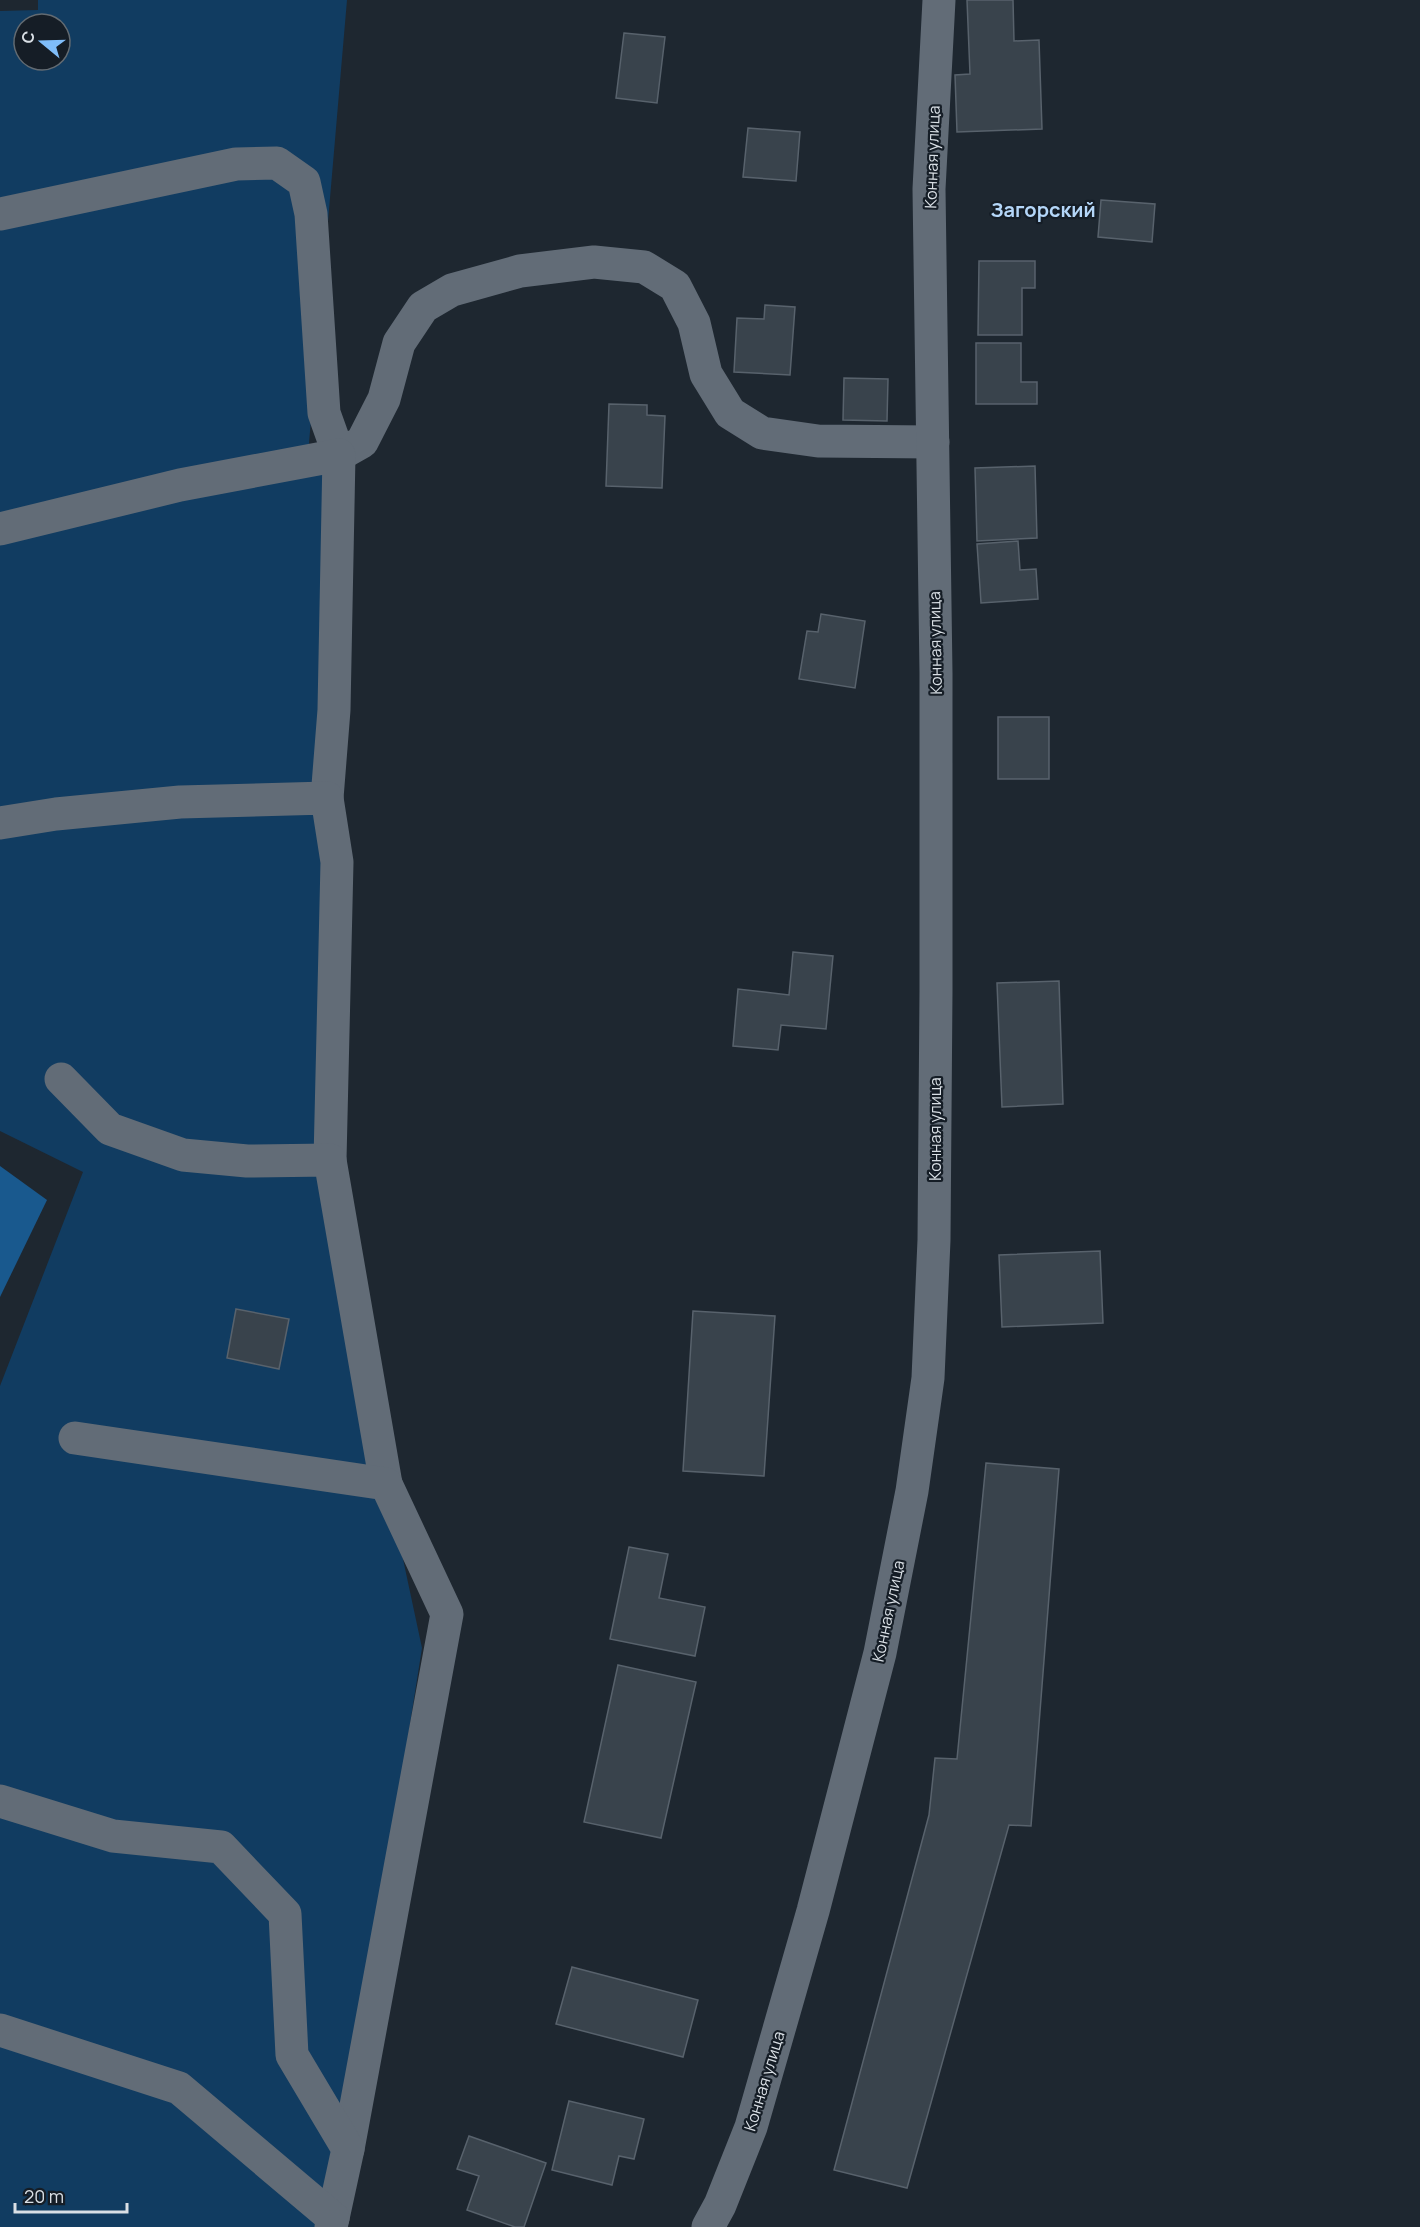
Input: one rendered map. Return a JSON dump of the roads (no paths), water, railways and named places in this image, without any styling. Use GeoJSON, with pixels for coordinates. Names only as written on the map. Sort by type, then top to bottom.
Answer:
{"type":"FeatureCollection","features":[{"type":"Feature","properties":{"kind":"street","name":"Конная улица"},"geometry":{"type":"LineString","coordinates":[[708,2227],[720,2205],[751,2127],[816,1900],[880,1653],[912,1491],[928,1378],[934,1240],[936,1003],[933,442],[929,189],[939,0]]}},
{"type":"Feature","properties":{"kind":"street"},"geometry":{"type":"LineString","coordinates":[[0,214],[236,164],[277,163],[304,182],[311,214],[324,413],[339,455],[334,710],[327,798],[337,862],[330,1160],[386,1484],[447,1614],[348,2149],[332,2223],[179,2088],[0,2030]]}},
{"type":"Feature","properties":{"kind":"street"},"geometry":{"type":"LineString","coordinates":[[0,529],[180,485],[339,455],[362,442],[384,399],[399,343],[423,307],[452,290],[520,271],[594,262],[644,267],[675,286],[694,323],[706,374],[730,413],[762,433],[818,441],[933,442]]}},
{"type":"Feature","properties":{"kind":"street"},"geometry":{"type":"LineString","coordinates":[[0,824],[56,814],[180,802],[327,798]]}},
{"type":"Feature","properties":{"kind":"street"},"geometry":{"type":"LineString","coordinates":[[61,1079],[110,1129],[183,1155],[247,1161],[330,1160]]}},
{"type":"Feature","properties":{"kind":"street"},"geometry":{"type":"LineString","coordinates":[[75,1438],[386,1484]]}},
{"type":"Feature","properties":{"kind":"street"},"geometry":{"type":"LineString","coordinates":[[0,1801],[113,1836],[221,1847],[285,1914],[292,2055],[348,2149]]}},
{"type":"Feature","properties":{"kind":"district","name":"Загорский"},"geometry":{"type":"Point","coordinates":[1043,210]}}]}
